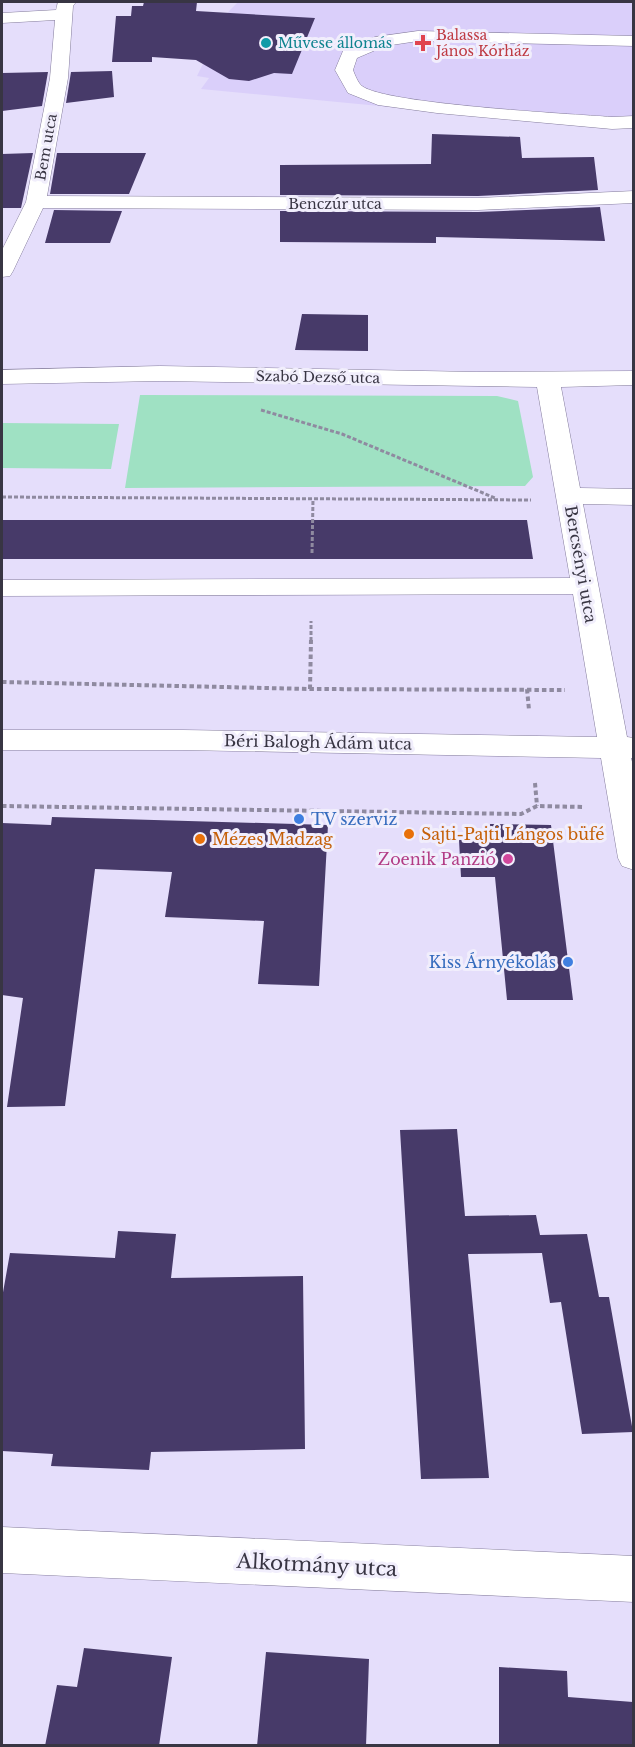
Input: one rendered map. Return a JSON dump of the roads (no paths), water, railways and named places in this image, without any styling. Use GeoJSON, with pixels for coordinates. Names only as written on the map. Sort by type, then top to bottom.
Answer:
{"type":"FeatureCollection","features":[{"type":"Feature","properties":{"kind":"street","name":"Bem utca"},"geometry":{"type":"LineString","coordinates":[[2,18],[66,8],[59,78],[36,202],[2,271]]}},
{"type":"Feature","properties":{"kind":"street"},"geometry":{"type":"LineString","coordinates":[[633,41],[418,36],[381,41],[349,55],[344,70],[354,89],[378,99],[437,107],[612,123],[633,122]]}},
{"type":"Feature","properties":{"kind":"street","name":"Benczúr utca"},"geometry":{"type":"LineString","coordinates":[[36,202],[478,204],[633,197]]}},
{"type":"Feature","properties":{"kind":"street","name":"Szabó Dezső utca"},"geometry":{"type":"LineString","coordinates":[[2,377],[191,375],[548,381],[633,378]]}},
{"type":"Feature","properties":{"kind":"street","name":"Bercsényi utca"},"geometry":{"type":"LineString","coordinates":[[548,381],[604,692],[624,748],[633,858]]}},
{"type":"Feature","properties":{"kind":"street"},"geometry":{"type":"LineString","coordinates":[[570,499],[633,497]]}},
{"type":"Feature","properties":{"kind":"street"},"geometry":{"type":"LineString","coordinates":[[2,588],[585,586]]}},
{"type":"Feature","properties":{"kind":"street","name":"Béri Balogh Ádám utca"},"geometry":{"type":"LineString","coordinates":[[2,740],[183,740],[624,748]]}},
{"type":"Feature","properties":{"kind":"street","name":"Alkotmány utca"},"geometry":{"type":"LineString","coordinates":[[2,1550],[633,1580]]}},
{"type":"Feature","properties":{"kind":"place","name":"Művese állomás"},"geometry":{"type":"Point","coordinates":[266,43]}},
{"type":"Feature","properties":{"kind":"place","name":"Balassa János Kórház"},"geometry":{"type":"Point","coordinates":[423,43]}},
{"type":"Feature","properties":{"kind":"place","name":"TV szerviz"},"geometry":{"type":"Point","coordinates":[299,819]}},
{"type":"Feature","properties":{"kind":"place","name":"Sajti-Pajti Lángos büfé"},"geometry":{"type":"Point","coordinates":[409,834]}},
{"type":"Feature","properties":{"kind":"place","name":"Mézes Madzag"},"geometry":{"type":"Point","coordinates":[200,839]}},
{"type":"Feature","properties":{"kind":"place","name":"Zoenik Panzió"},"geometry":{"type":"Point","coordinates":[508,859]}},
{"type":"Feature","properties":{"kind":"place","name":"Kiss Árnyékolás"},"geometry":{"type":"Point","coordinates":[568,962]}}]}
